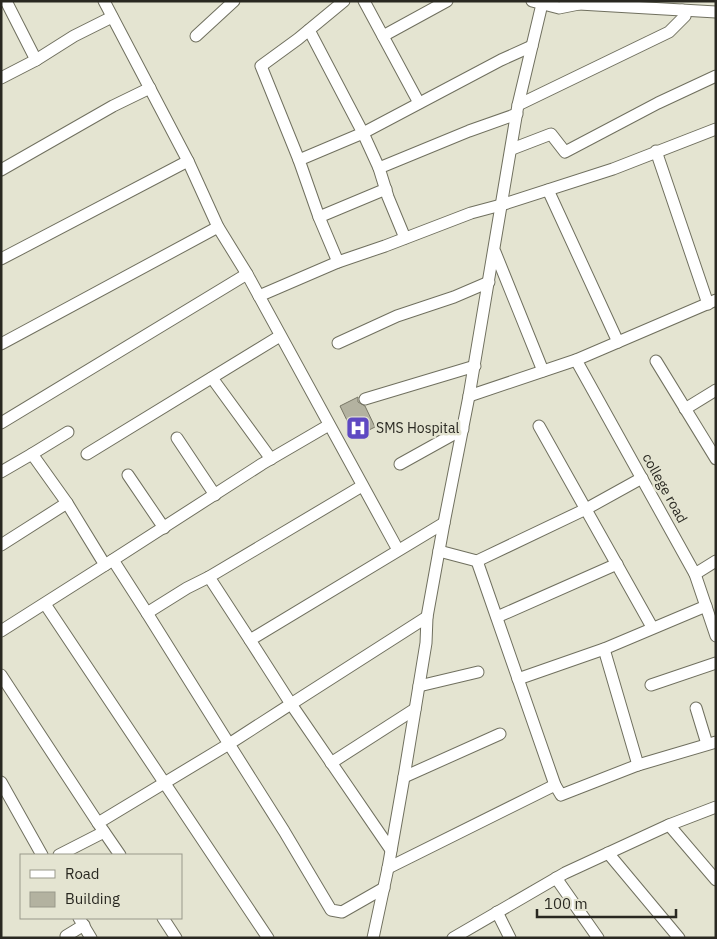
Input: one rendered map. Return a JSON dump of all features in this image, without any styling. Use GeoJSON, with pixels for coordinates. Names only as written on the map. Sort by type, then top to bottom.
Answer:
{"type":"FeatureCollection","features":[{"type":"Feature","properties":{"kind":"street"},"geometry":{"type":"LineString","coordinates":[[6,1],[36,60]]}},
{"type":"Feature","properties":{"kind":"street"},"geometry":{"type":"LineString","coordinates":[[104,1],[188,161],[218,227],[259,296],[398,550]]}},
{"type":"Feature","properties":{"kind":"street"},"geometry":{"type":"LineString","coordinates":[[196,36],[234,1]]}},
{"type":"Feature","properties":{"kind":"street"},"geometry":{"type":"LineString","coordinates":[[338,262],[261,66],[344,1]]}},
{"type":"Feature","properties":{"kind":"street"},"geometry":{"type":"LineString","coordinates":[[364,1],[419,103]]}},
{"type":"Feature","properties":{"kind":"street"},"geometry":{"type":"LineString","coordinates":[[383,36],[447,1]]}},
{"type":"Feature","properties":{"kind":"street"},"geometry":{"type":"LineString","coordinates":[[373,938],[404,777],[426,643],[427,617],[475,366],[518,109],[532,46],[537,2],[559,8],[579,3],[716,12]]}},
{"type":"Feature","properties":{"kind":"street"},"geometry":{"type":"LineString","coordinates":[[379,168],[518,109],[669,32],[684,16],[682,10]]}},
{"type":"Feature","properties":{"kind":"street"},"geometry":{"type":"LineString","coordinates":[[1,78],[36,60],[74,36],[112,17]]}},
{"type":"Feature","properties":{"kind":"street"},"geometry":{"type":"LineString","coordinates":[[309,30],[363,133],[379,168],[405,238]]}},
{"type":"Feature","properties":{"kind":"street"},"geometry":{"type":"LineString","coordinates":[[299,160],[363,133],[501,60],[532,46]]}},
{"type":"Feature","properties":{"kind":"street"},"geometry":{"type":"LineString","coordinates":[[512,149],[551,134],[565,152],[658,103],[716,76]]}},
{"type":"Feature","properties":{"kind":"street"},"geometry":{"type":"LineString","coordinates":[[1,170],[114,106],[150,88]]}},
{"type":"Feature","properties":{"kind":"street"},"geometry":{"type":"LineString","coordinates":[[259,296],[338,262],[471,213],[613,169],[716,129]]}},
{"type":"Feature","properties":{"kind":"street"},"geometry":{"type":"LineString","coordinates":[[469,396],[576,360],[712,302],[656,151]]}},
{"type":"Feature","properties":{"kind":"street"},"geometry":{"type":"LineString","coordinates":[[1,259],[188,161]]}},
{"type":"Feature","properties":{"kind":"street"},"geometry":{"type":"LineString","coordinates":[[319,217],[386,189]]}},
{"type":"Feature","properties":{"kind":"street"},"geometry":{"type":"LineString","coordinates":[[548,190],[618,342]]}},
{"type":"Feature","properties":{"kind":"street"},"geometry":{"type":"LineString","coordinates":[[1,344],[218,227]]}},
{"type":"Feature","properties":{"kind":"street"},"geometry":{"type":"LineString","coordinates":[[495,251],[543,371]]}},
{"type":"Feature","properties":{"kind":"street"},"geometry":{"type":"LineString","coordinates":[[1,423],[246,274]]}},
{"type":"Feature","properties":{"kind":"street"},"geometry":{"type":"LineString","coordinates":[[338,343],[397,316],[454,297],[489,282]]}},
{"type":"Feature","properties":{"kind":"street"},"geometry":{"type":"LineString","coordinates":[[87,454],[280,336]]}},
{"type":"Feature","properties":{"kind":"street","name":"college road"},"geometry":{"type":"LineString","coordinates":[[576,360],[695,574],[716,636]]}},
{"type":"Feature","properties":{"kind":"street"},"geometry":{"type":"LineString","coordinates":[[656,361],[716,459]]}},
{"type":"Feature","properties":{"kind":"street"},"geometry":{"type":"LineString","coordinates":[[365,399],[475,366]]}},
{"type":"Feature","properties":{"kind":"street"},"geometry":{"type":"LineString","coordinates":[[212,378],[271,460]]}},
{"type":"Feature","properties":{"kind":"street"},"geometry":{"type":"LineString","coordinates":[[685,409],[716,390]]}},
{"type":"Feature","properties":{"kind":"street"},"geometry":{"type":"LineString","coordinates":[[1,631],[329,425]]}},
{"type":"Feature","properties":{"kind":"street"},"geometry":{"type":"LineString","coordinates":[[539,426],[652,627]]}},
{"type":"Feature","properties":{"kind":"street"},"geometry":{"type":"LineString","coordinates":[[400,464],[463,429]]}},
{"type":"Feature","properties":{"kind":"street"},"geometry":{"type":"LineString","coordinates":[[1,472],[68,432]]}},
{"type":"Feature","properties":{"kind":"street"},"geometry":{"type":"LineString","coordinates":[[178,438],[216,495]]}},
{"type":"Feature","properties":{"kind":"street"},"geometry":{"type":"LineString","coordinates":[[32,454],[147,613],[284,831],[331,910],[342,912],[384,888]]}},
{"type":"Feature","properties":{"kind":"street"},"geometry":{"type":"LineString","coordinates":[[128,475],[164,528]]}},
{"type":"Feature","properties":{"kind":"street"},"geometry":{"type":"LineString","coordinates":[[439,551],[477,561],[586,509],[642,478]]}},
{"type":"Feature","properties":{"kind":"street"},"geometry":{"type":"LineString","coordinates":[[147,613],[186,588],[209,577],[362,486]]}},
{"type":"Feature","properties":{"kind":"street"},"geometry":{"type":"LineString","coordinates":[[1,545],[67,503]]}},
{"type":"Feature","properties":{"kind":"street"},"geometry":{"type":"LineString","coordinates":[[250,640],[444,523]]}},
{"type":"Feature","properties":{"kind":"street"},"geometry":{"type":"LineString","coordinates":[[477,561],[555,785],[561,795],[638,765],[711,743],[696,708]]}},
{"type":"Feature","properties":{"kind":"street"},"geometry":{"type":"LineString","coordinates":[[695,574],[716,561]]}},
{"type":"Feature","properties":{"kind":"street"},"geometry":{"type":"LineString","coordinates":[[497,617],[617,564]]}},
{"type":"Feature","properties":{"kind":"street"},"geometry":{"type":"LineString","coordinates":[[209,577],[290,704],[391,850]]}},
{"type":"Feature","properties":{"kind":"street"},"geometry":{"type":"LineString","coordinates":[[45,604],[268,938]]}},
{"type":"Feature","properties":{"kind":"street"},"geometry":{"type":"LineString","coordinates":[[518,679],[604,649],[652,627],[706,606]]}},
{"type":"Feature","properties":{"kind":"street"},"geometry":{"type":"LineString","coordinates":[[60,854],[165,784],[427,617]]}},
{"type":"Feature","properties":{"kind":"street"},"geometry":{"type":"LineString","coordinates":[[604,649],[638,765]]}},
{"type":"Feature","properties":{"kind":"street"},"geometry":{"type":"LineString","coordinates":[[651,685],[716,663]]}},
{"type":"Feature","properties":{"kind":"street"},"geometry":{"type":"LineString","coordinates":[[419,686],[478,672]]}},
{"type":"Feature","properties":{"kind":"street"},"geometry":{"type":"LineString","coordinates":[[1,675],[119,854]]}},
{"type":"Feature","properties":{"kind":"street"},"geometry":{"type":"LineString","coordinates":[[331,763],[415,709]]}},
{"type":"Feature","properties":{"kind":"street"},"geometry":{"type":"LineString","coordinates":[[404,777],[500,734]]}},
{"type":"Feature","properties":{"kind":"street"},"geometry":{"type":"LineString","coordinates":[[1,782],[6,802],[41,854]]}},
{"type":"Feature","properties":{"kind":"street"},"geometry":{"type":"LineString","coordinates":[[388,868],[555,785]]}},
{"type":"Feature","properties":{"kind":"street"},"geometry":{"type":"LineString","coordinates":[[453,938],[556,878],[669,825],[716,807]]}},
{"type":"Feature","properties":{"kind":"street"},"geometry":{"type":"LineString","coordinates":[[669,825],[716,880]]}},
{"type":"Feature","properties":{"kind":"street"},"geometry":{"type":"LineString","coordinates":[[608,853],[680,938]]}},
{"type":"Feature","properties":{"kind":"street"},"geometry":{"type":"LineString","coordinates":[[556,878],[594,937]]}},
{"type":"Feature","properties":{"kind":"street"},"geometry":{"type":"LineString","coordinates":[[497,912],[510,938]]}},
{"type":"Feature","properties":{"kind":"street"},"geometry":{"type":"LineString","coordinates":[[163,919],[176,938]]}},
{"type":"Feature","properties":{"kind":"street"},"geometry":{"type":"LineString","coordinates":[[66,936],[81,922],[91,938]]}},
{"type":"Feature","properties":{"kind":"building"},"geometry":{"type":"Polygon","coordinates":[[[358,397],[358,402],[365,406],[375,427],[355,437],[340,406],[358,397]]]}},
{"type":"Feature","properties":{"kind":"place","name":"SMS Hospital"},"geometry":{"type":"Point","coordinates":[358,428]}}]}
